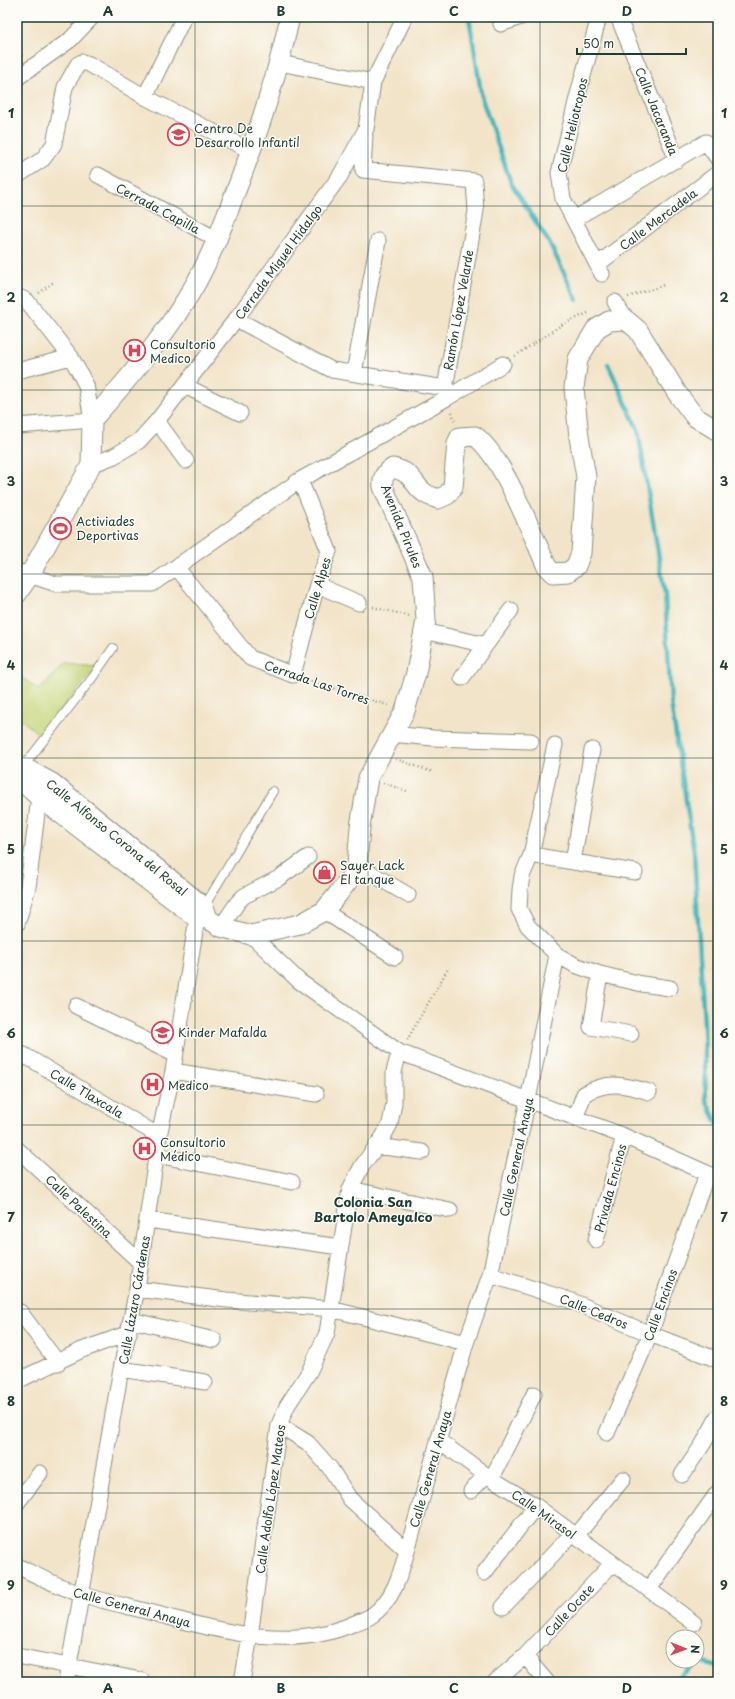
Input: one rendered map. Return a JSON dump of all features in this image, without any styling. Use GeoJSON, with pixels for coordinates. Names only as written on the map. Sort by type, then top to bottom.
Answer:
{"type":"FeatureCollection","features":[{"type":"Feature","properties":{"kind":"street"},"geometry":{"type":"LineString","coordinates":[[17,78],[70,40],[92,17]]}},
{"type":"Feature","properties":{"kind":"street"},"geometry":{"type":"LineString","coordinates":[[145,97],[184,17]]}},
{"type":"Feature","properties":{"kind":"street"},"geometry":{"type":"LineString","coordinates":[[17,426],[92,420],[129,378],[158,341],[196,283],[218,240],[251,151],[280,63],[290,17]]}},
{"type":"Feature","properties":{"kind":"street","name":"Cerrada Miguel Hidalgo"},"geometry":{"type":"LineString","coordinates":[[91,465],[114,456],[139,441],[157,421],[236,319],[340,176],[366,129],[373,82],[404,17]]}},
{"type":"Feature","properties":{"kind":"street"},"geometry":{"type":"LineString","coordinates":[[501,24],[521,17]]}},
{"type":"Feature","properties":{"kind":"street","name":"Calle Heliotropos"},"geometry":{"type":"LineString","coordinates":[[599,17],[577,98],[560,173],[563,199],[600,269]]}},
{"type":"Feature","properties":{"kind":"street","name":"Calle Jacaranda"},"geometry":{"type":"LineString","coordinates":[[618,17],[677,160]]}},
{"type":"Feature","properties":{"kind":"street"},"geometry":{"type":"LineString","coordinates":[[17,176],[43,159],[54,144],[65,87],[78,64],[82,62],[89,64],[145,97],[251,151]]}},
{"type":"Feature","properties":{"kind":"street"},"geometry":{"type":"LineString","coordinates":[[280,63],[373,82]]}},
{"type":"Feature","properties":{"kind":"street","name":"Ramón López Velarde"},"geometry":{"type":"LineString","coordinates":[[366,129],[363,170],[474,181],[476,211],[446,393]]}},
{"type":"Feature","properties":{"kind":"street"},"geometry":{"type":"LineString","coordinates":[[574,219],[706,142],[718,159]]}},
{"type":"Feature","properties":{"kind":"street","name":"Calle Mercadela"},"geometry":{"type":"LineString","coordinates":[[600,269],[718,173]]}},
{"type":"Feature","properties":{"kind":"street","name":"Cerrada Capilla"},"geometry":{"type":"LineString","coordinates":[[98,175],[218,240]]}},
{"type":"Feature","properties":{"kind":"street"},"geometry":{"type":"LineString","coordinates":[[354,373],[378,241]]}},
{"type":"Feature","properties":{"kind":"street"},"geometry":{"type":"LineString","coordinates":[[17,594],[23,573],[91,465],[92,420],[86,385],[71,357],[20,302]]}},
{"type":"Feature","properties":{"kind":"street"},"geometry":{"type":"LineString","coordinates":[[615,302],[626,320],[638,330],[677,393],[694,417],[718,431]]}},
{"type":"Feature","properties":{"kind":"street"},"geometry":{"type":"LineString","coordinates":[[236,319],[332,370],[354,373],[446,393]]}},
{"type":"Feature","properties":{"kind":"street"},"geometry":{"type":"LineString","coordinates":[[460,437],[474,436],[483,442],[507,479],[547,567],[553,573],[568,572],[576,566],[582,553],[586,477],[579,437],[574,388],[578,359],[581,351],[596,329],[609,321],[626,320]]}},
{"type":"Feature","properties":{"kind":"street"},"geometry":{"type":"LineString","coordinates":[[17,371],[71,357]]}},
{"type":"Feature","properties":{"kind":"street"},"geometry":{"type":"LineString","coordinates":[[23,573],[56,584],[152,584],[300,480],[446,393],[503,364]]}},
{"type":"Feature","properties":{"kind":"street"},"geometry":{"type":"LineString","coordinates":[[185,386],[240,413]]}},
{"type":"Feature","properties":{"kind":"street"},"geometry":{"type":"LineString","coordinates":[[157,421],[186,461]]}},
{"type":"Feature","properties":{"kind":"street","name":"Avenida Pirules"},"geometry":{"type":"LineString","coordinates":[[251,935],[300,924],[324,911],[360,866],[360,827],[368,778],[405,711],[416,673],[425,626],[423,577],[383,487],[383,479],[386,472],[393,468],[402,470],[411,477],[425,493],[438,498],[446,496],[453,487],[455,450],[460,437]]}},
{"type":"Feature","properties":{"kind":"street","name":"Calle Alpes"},"geometry":{"type":"LineString","coordinates":[[293,675],[317,585],[329,550],[300,480]]}},
{"type":"Feature","properties":{"kind":"street","name":"Cerrada Las Torres"},"geometry":{"type":"LineString","coordinates":[[176,567],[250,658],[293,675]]}},
{"type":"Feature","properties":{"kind":"street"},"geometry":{"type":"LineString","coordinates":[[317,585],[359,603]]}},
{"type":"Feature","properties":{"kind":"street"},"geometry":{"type":"LineString","coordinates":[[462,678],[511,610]]}},
{"type":"Feature","properties":{"kind":"street"},"geometry":{"type":"LineString","coordinates":[[425,626],[486,645]]}},
{"type":"Feature","properties":{"kind":"street"},"geometry":{"type":"LineString","coordinates":[[391,734],[433,738],[531,741]]}},
{"type":"Feature","properties":{"kind":"street"},"geometry":{"type":"LineString","coordinates":[[555,744],[531,855],[522,876],[519,909],[528,926],[557,955],[576,965],[600,974],[642,984],[670,988]]}},
{"type":"Feature","properties":{"kind":"street"},"geometry":{"type":"LineString","coordinates":[[573,862],[592,750]]}},
{"type":"Feature","properties":{"kind":"street","name":"Calle Alfonso Corona del Rosal"},"geometry":{"type":"LineString","coordinates":[[19,770],[39,797],[208,918],[251,935]]}},
{"type":"Feature","properties":{"kind":"street","name":"Calle Alfonso Corona del Rosal"},"geometry":{"type":"LineString","coordinates":[[19,770],[52,783],[208,918]]}},
{"type":"Feature","properties":{"kind":"street"},"geometry":{"type":"LineString","coordinates":[[17,924],[28,887],[39,797]]}},
{"type":"Feature","properties":{"kind":"street"},"geometry":{"type":"LineString","coordinates":[[531,855],[635,872]]}},
{"type":"Feature","properties":{"kind":"street"},"geometry":{"type":"LineString","coordinates":[[208,918],[238,902],[244,896],[279,878],[308,857]]}},
{"type":"Feature","properties":{"kind":"street"},"geometry":{"type":"LineString","coordinates":[[360,866],[408,895]]}},
{"type":"Feature","properties":{"kind":"street"},"geometry":{"type":"LineString","coordinates":[[324,911],[395,957]]}},
{"type":"Feature","properties":{"kind":"street","name":"Calle Lázaro Cárdenas"},"geometry":{"type":"LineString","coordinates":[[66,1682],[121,1369],[137,1289],[159,1136],[173,1071],[174,1054],[208,918]]}},
{"type":"Feature","properties":{"kind":"street"},"geometry":{"type":"LineString","coordinates":[[251,935],[299,981],[400,1052],[575,1119],[624,1136],[712,1176]]}},
{"type":"Feature","properties":{"kind":"street","name":"Calle General Anaya"},"geometry":{"type":"LineString","coordinates":[[17,1566],[50,1582],[81,1594],[221,1631],[250,1636],[310,1637],[338,1631],[371,1616],[390,1598],[407,1552],[466,1343],[490,1275],[528,1100],[557,955]]}},
{"type":"Feature","properties":{"kind":"street"},"geometry":{"type":"LineString","coordinates":[[600,974],[592,1027],[631,1034]]}},
{"type":"Feature","properties":{"kind":"street"},"geometry":{"type":"LineString","coordinates":[[76,1006],[174,1054]]}},
{"type":"Feature","properties":{"kind":"street","name":"Calle Adolfo López Mateos"},"geometry":{"type":"LineString","coordinates":[[242,1682],[250,1636],[279,1425],[287,1406],[310,1372],[327,1333],[350,1189],[362,1166],[383,1137],[390,1124],[394,1103],[394,1072],[400,1052]]}},
{"type":"Feature","properties":{"kind":"street","name":"Calle Tlaxcala"},"geometry":{"type":"LineString","coordinates":[[17,1062],[24,1055],[159,1136]]}},
{"type":"Feature","properties":{"kind":"street"},"geometry":{"type":"LineString","coordinates":[[173,1071],[316,1094]]}},
{"type":"Feature","properties":{"kind":"street"},"geometry":{"type":"LineString","coordinates":[[575,1119],[584,1094],[595,1088],[608,1084],[632,1086],[649,1092]]}},
{"type":"Feature","properties":{"kind":"street","name":"Privada Encinos"},"geometry":{"type":"LineString","coordinates":[[596,1240],[624,1136]]}},
{"type":"Feature","properties":{"kind":"street"},"geometry":{"type":"LineString","coordinates":[[376,1146],[422,1152]]}},
{"type":"Feature","properties":{"kind":"street","name":"Calle Palestina"},"geometry":{"type":"LineString","coordinates":[[17,1148],[141,1263]]}},
{"type":"Feature","properties":{"kind":"street"},"geometry":{"type":"LineString","coordinates":[[157,1155],[292,1182]]}},
{"type":"Feature","properties":{"kind":"street","name":"Calle Encinos"},"geometry":{"type":"LineString","coordinates":[[606,1433],[650,1334],[712,1176]]}},
{"type":"Feature","properties":{"kind":"street"},"geometry":{"type":"LineString","coordinates":[[350,1189],[450,1210]]}},
{"type":"Feature","properties":{"kind":"street"},"geometry":{"type":"LineString","coordinates":[[148,1220],[340,1247]]}},
{"type":"Feature","properties":{"kind":"street","name":"Calle Cedros"},"geometry":{"type":"LineString","coordinates":[[490,1275],[572,1301],[650,1334],[718,1360]]}},
{"type":"Feature","properties":{"kind":"street"},"geometry":{"type":"LineString","coordinates":[[137,1289],[228,1300],[331,1309],[466,1343]]}},
{"type":"Feature","properties":{"kind":"street"},"geometry":{"type":"LineString","coordinates":[[18,1312],[58,1363]]}},
{"type":"Feature","properties":{"kind":"street"},"geometry":{"type":"LineString","coordinates":[[17,1381],[58,1363],[130,1326],[214,1340]]}},
{"type":"Feature","properties":{"kind":"street"},"geometry":{"type":"LineString","coordinates":[[121,1369],[205,1382]]}},
{"type":"Feature","properties":{"kind":"street"},"geometry":{"type":"LineString","coordinates":[[472,1491],[489,1477],[534,1394]]}},
{"type":"Feature","properties":{"kind":"street"},"geometry":{"type":"LineString","coordinates":[[682,1475],[703,1444],[718,1417]]}},
{"type":"Feature","properties":{"kind":"street"},"geometry":{"type":"LineString","coordinates":[[279,1425],[308,1443],[330,1468],[350,1499],[407,1552]]}},
{"type":"Feature","properties":{"kind":"street","name":"Calle Mirasol"},"geometry":{"type":"LineString","coordinates":[[438,1440],[489,1477],[536,1506],[612,1564],[649,1589],[694,1623]]}},
{"type":"Feature","properties":{"kind":"street"},"geometry":{"type":"LineString","coordinates":[[17,1504],[40,1473]]}},
{"type":"Feature","properties":{"kind":"street"},"geometry":{"type":"LineString","coordinates":[[503,1607],[574,1535],[623,1479]]}},
{"type":"Feature","properties":{"kind":"street"},"geometry":{"type":"LineString","coordinates":[[649,1589],[718,1492]]}},
{"type":"Feature","properties":{"kind":"street"},"geometry":{"type":"LineString","coordinates":[[484,1573],[536,1506]]}},
{"type":"Feature","properties":{"kind":"street","name":"Calle Ocote"},"geometry":{"type":"LineString","coordinates":[[495,1682],[525,1656],[612,1564]]}},
{"type":"Feature","properties":{"kind":"street"},"geometry":{"type":"LineString","coordinates":[[17,1656],[141,1680]]}},
{"type":"Feature","properties":{"kind":"street"},"geometry":{"type":"LineString","coordinates":[[525,1656],[546,1682]]}},
{"type":"Feature","properties":{"kind":"lane"},"geometry":{"type":"LineString","coordinates":[[19,770],[88,683],[112,648]]}},
{"type":"Feature","properties":{"kind":"lane"},"geometry":{"type":"LineString","coordinates":[[208,918],[273,791]]}},
{"type":"Feature","properties":{"kind":"path"},"geometry":{"type":"LineString","coordinates":[[20,302],[55,282]]}},
{"type":"Feature","properties":{"kind":"path"},"geometry":{"type":"LineString","coordinates":[[615,302],[664,285]]}},
{"type":"Feature","properties":{"kind":"path"},"geometry":{"type":"LineString","coordinates":[[503,364],[563,324]]}},
{"type":"Feature","properties":{"kind":"path"},"geometry":{"type":"LineString","coordinates":[[446,393],[460,437]]}},
{"type":"Feature","properties":{"kind":"path"},"geometry":{"type":"LineString","coordinates":[[359,603],[425,626]]}},
{"type":"Feature","properties":{"kind":"path","name":"Cerrada Las Torres"},"geometry":{"type":"LineString","coordinates":[[293,675],[405,711]]}},
{"type":"Feature","properties":{"kind":"path"},"geometry":{"type":"LineString","coordinates":[[381,753],[432,772]]}},
{"type":"Feature","properties":{"kind":"path"},"geometry":{"type":"LineString","coordinates":[[368,778],[407,791]]}},
{"type":"Feature","properties":{"kind":"path"},"geometry":{"type":"LineString","coordinates":[[400,1052],[449,968]]}},
{"type":"Feature","properties":{"kind":"green space"},"geometry":{"type":"Polygon","coordinates":[[[64,663],[97,666],[41,736],[17,716],[17,674],[39,690],[64,663]]]}},
{"type":"Feature","properties":{"kind":"waterway"},"geometry":{"type":"LineString","coordinates":[[469,17],[482,99],[511,183],[550,244],[577,300]]}},
{"type":"Feature","properties":{"kind":"waterway"},"geometry":{"type":"LineString","coordinates":[[608,364],[638,430],[665,595],[671,703],[694,853],[704,1024],[706,1100],[718,1125]]}},
{"type":"Feature","properties":{"kind":"waterway"},"geometry":{"type":"LineString","coordinates":[[673,1682],[699,1661],[718,1666]]}},
{"type":"Feature","properties":{"kind":"place","name":"Centro De Desarrollo Infantil"},"geometry":{"type":"Point","coordinates":[178,135]}},
{"type":"Feature","properties":{"kind":"place","name":"Consultorio Medico"},"geometry":{"type":"Point","coordinates":[134,351]}},
{"type":"Feature","properties":{"kind":"place","name":"Activiades Deportivas"},"geometry":{"type":"Point","coordinates":[60,528]}},
{"type":"Feature","properties":{"kind":"place","name":"Sayer Lack El tanque"},"geometry":{"type":"Point","coordinates":[324,872]}},
{"type":"Feature","properties":{"kind":"place","name":"Kinder Mafalda"},"geometry":{"type":"Point","coordinates":[162,1032]}},
{"type":"Feature","properties":{"kind":"place","name":"Medico"},"geometry":{"type":"Point","coordinates":[153,1085]}},
{"type":"Feature","properties":{"kind":"place","name":"Consultorio Médico"},"geometry":{"type":"Point","coordinates":[144,1149]}},
{"type":"Feature","properties":{"kind":"district","name":"Colonia San Bartolo Ameyalco"},"geometry":{"type":"Point","coordinates":[373,1208]}}]}
